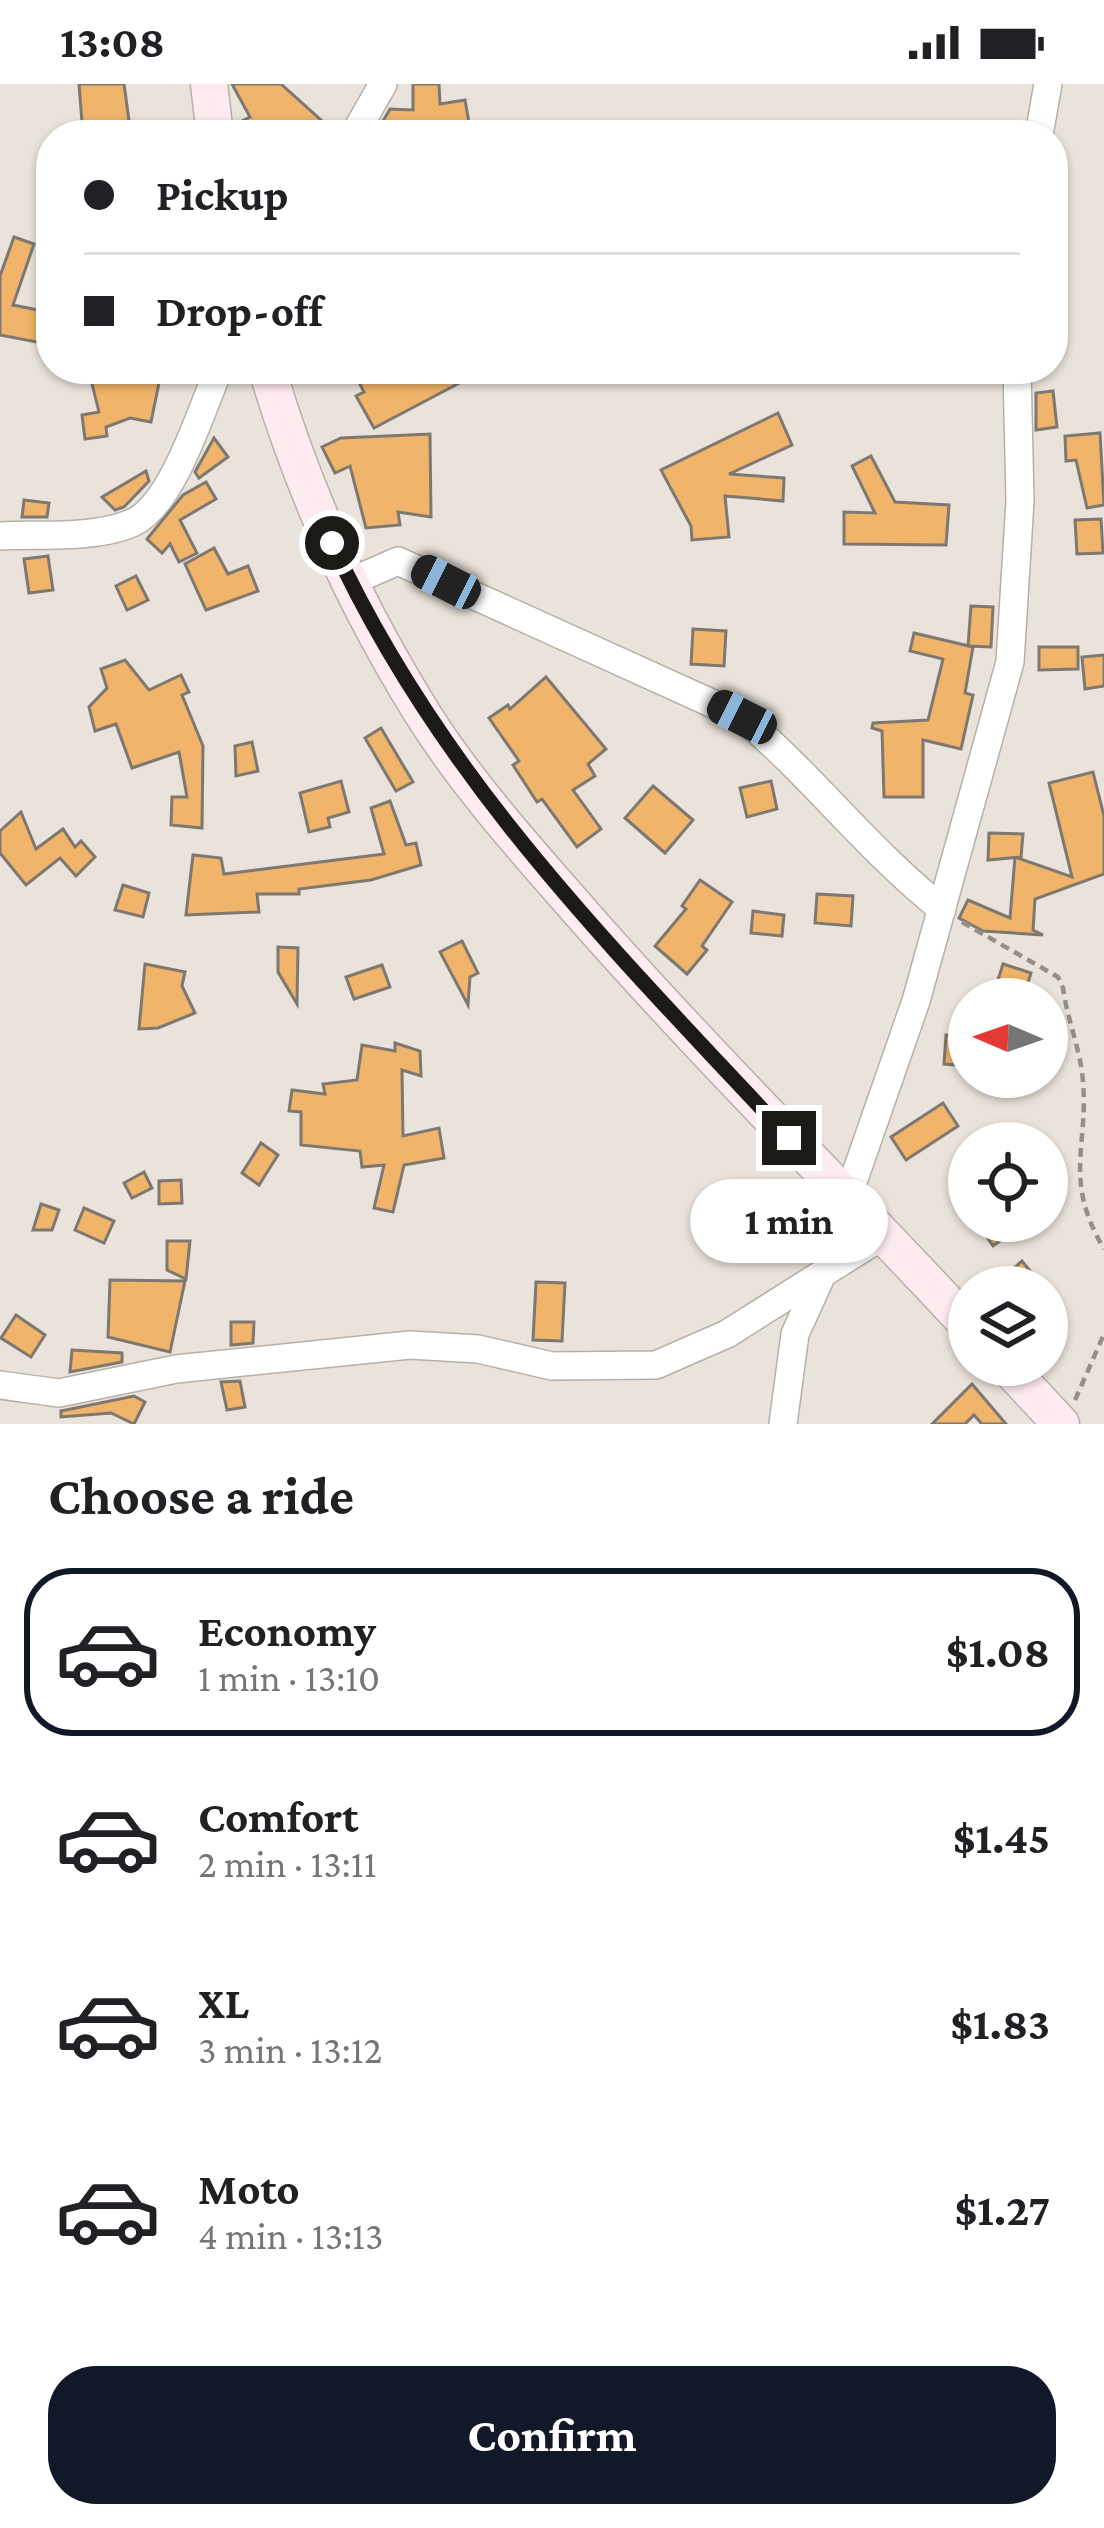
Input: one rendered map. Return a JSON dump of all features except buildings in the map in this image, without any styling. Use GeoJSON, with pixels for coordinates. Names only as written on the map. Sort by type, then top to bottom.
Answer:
{"type":"FeatureCollection","features":[{"type":"Feature","properties":{"kind":"main road"},"geometry":{"type":"LineString","coordinates":[[209,84],[213,120]]}},
{"type":"Feature","properties":{"kind":"main road"},"geometry":{"type":"LineString","coordinates":[[271,384],[315,504],[350,582],[425,717],[520,844],[948,1304]]}},
{"type":"Feature","properties":{"kind":"main road"},"geometry":{"type":"LineString","coordinates":[[1032,1386],[1067,1415]]}},
{"type":"Feature","properties":{"kind":"street"},"geometry":{"type":"LineString","coordinates":[[362,120],[382,84]]}},
{"type":"Feature","properties":{"kind":"street"},"geometry":{"type":"LineString","coordinates":[[1042,120],[1048,84]]}},
{"type":"Feature","properties":{"kind":"street"},"geometry":{"type":"LineString","coordinates":[[0,536],[128,525],[147,515],[163,493],[212,384]]}},
{"type":"Feature","properties":{"kind":"street"},"geometry":{"type":"LineString","coordinates":[[847,1199],[942,909],[1010,662],[1020,501],[1017,384]]}},
{"type":"Feature","properties":{"kind":"street"},"geometry":{"type":"LineString","coordinates":[[350,582],[398,561],[742,717],[784,752],[897,873],[942,909]]}},
{"type":"Feature","properties":{"kind":"street"},"geometry":{"type":"LineString","coordinates":[[0,1385],[59,1393],[176,1369],[410,1345],[478,1348],[552,1366],[640,1367],[676,1359],[727,1334],[882,1236]]}},
{"type":"Feature","properties":{"kind":"street"},"geometry":{"type":"LineString","coordinates":[[783,1424],[796,1334],[820,1279]]}},
{"type":"Feature","properties":{"kind":"path"},"geometry":{"type":"LineString","coordinates":[[942,909],[1058,977],[1082,1073],[1084,1118],[1076,1161],[1087,1216],[1104,1249]]}},
{"type":"Feature","properties":{"kind":"path"},"geometry":{"type":"LineString","coordinates":[[1067,1415],[1104,1334]]}},
{"type":"Feature","properties":{"kind":"route"},"geometry":{"type":"LineString","coordinates":[[332,543],[425,717],[520,844],[789,1138]]}}]}
